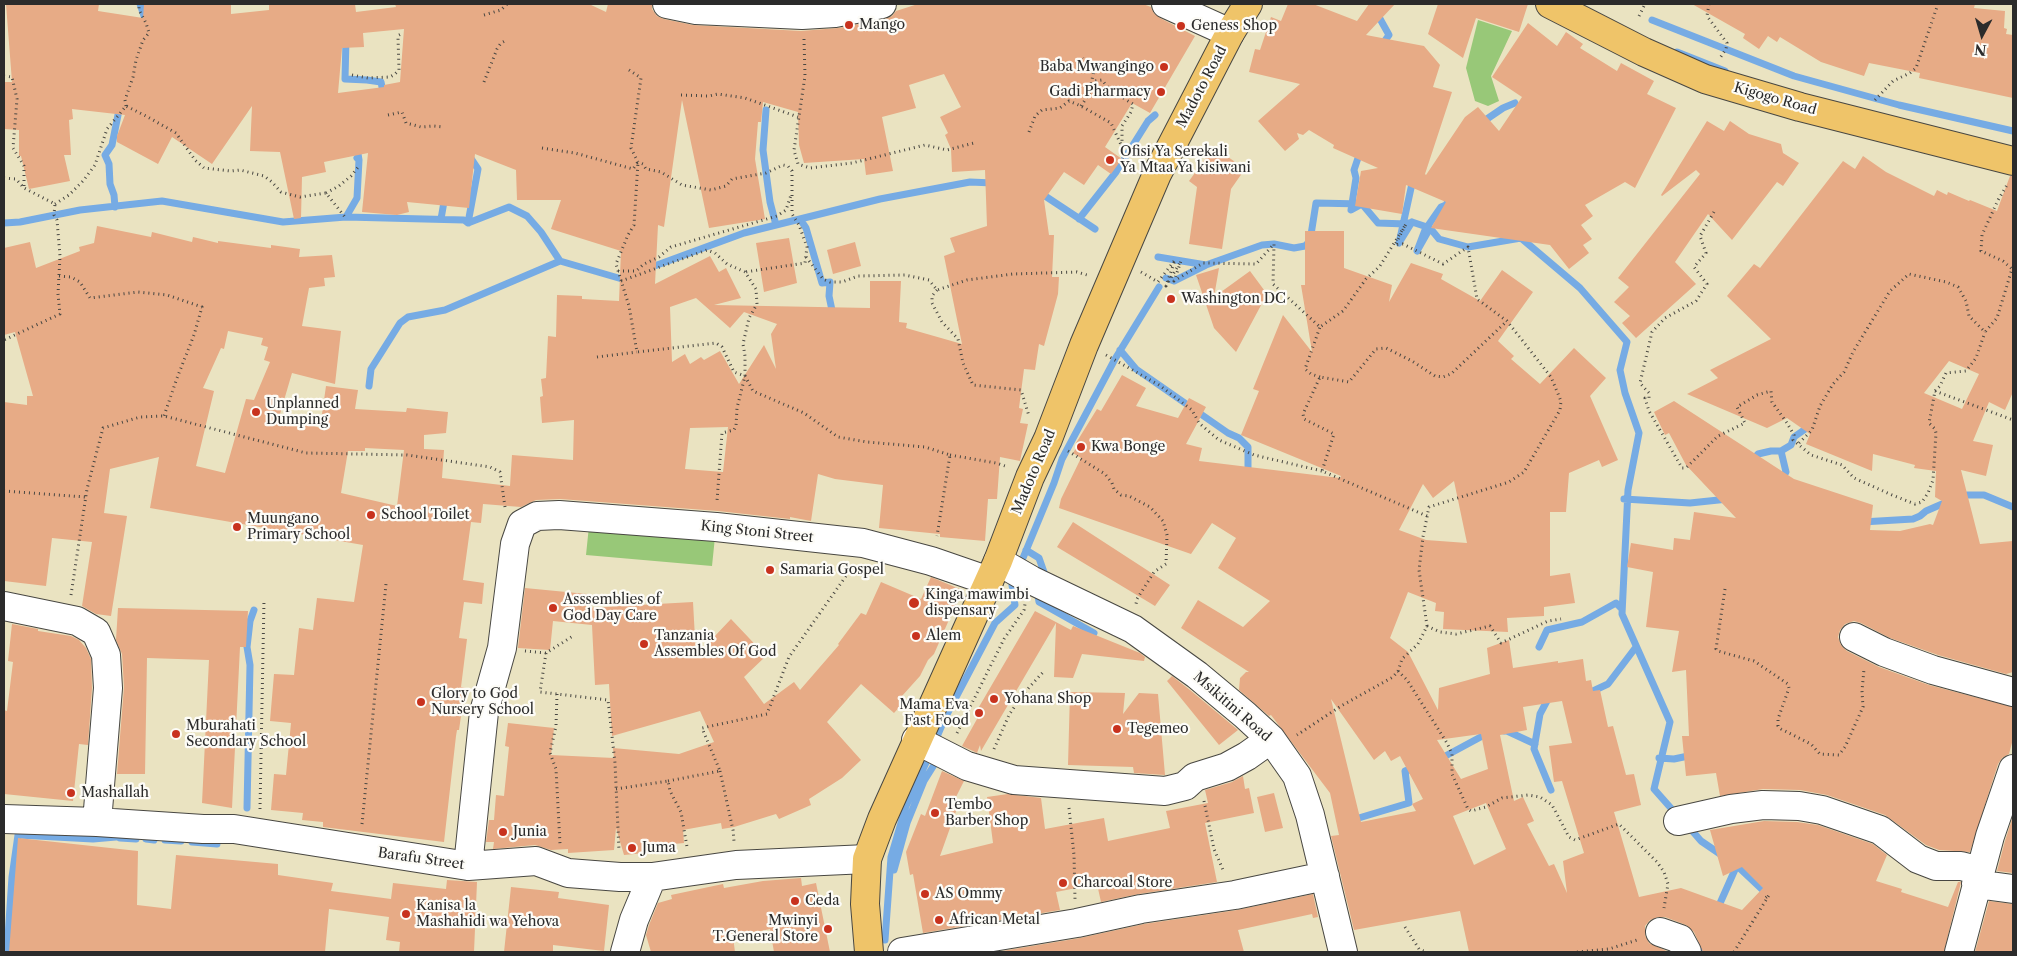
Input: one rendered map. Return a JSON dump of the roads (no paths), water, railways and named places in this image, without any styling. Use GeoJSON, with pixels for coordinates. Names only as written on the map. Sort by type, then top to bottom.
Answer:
{"type":"FeatureCollection","features":[{"type":"Feature","properties":{"kind":"main road","name":"Madoto Road"},"geometry":{"type":"LineString","coordinates":[[869,952],[865,904],[867,859],[882,819],[916,740],[994,571],[1084,345],[1157,174],[1230,33],[1248,4]]}},
{"type":"Feature","properties":{"kind":"main road","name":"Kigogo Road"},"geometry":{"type":"LineString","coordinates":[[1550,4],[1644,52],[1705,79],[1869,125],[2012,170]]}},
{"type":"Feature","properties":{"kind":"street"},"geometry":{"type":"LineString","coordinates":[[667,4],[696,10],[802,15],[835,13],[882,4]]}},
{"type":"Feature","properties":{"kind":"street"},"geometry":{"type":"LineString","coordinates":[[1166,4],[1230,33]]}},
{"type":"Feature","properties":{"kind":"street","name":"King Stoni Street"},"geometry":{"type":"LineString","coordinates":[[468,866],[484,712],[502,648],[515,544],[522,524],[537,516],[560,514],[716,527],[862,543],[931,561],[994,571]]}},
{"type":"Feature","properties":{"kind":"street","name":"Msikitini Road"},"geometry":{"type":"LineString","coordinates":[[994,571],[1031,580],[1133,630],[1197,675],[1275,743],[1297,776],[1310,815],[1343,952]]}},
{"type":"Feature","properties":{"kind":"street"},"geometry":{"type":"LineString","coordinates":[[4,606],[67,618],[96,632],[106,655],[108,688],[97,822]]}},
{"type":"Feature","properties":{"kind":"street"},"geometry":{"type":"LineString","coordinates":[[1854,637],[1894,656],[1968,681],[2013,692]]}},
{"type":"Feature","properties":{"kind":"street"},"geometry":{"type":"LineString","coordinates":[[916,740],[945,756],[985,773],[1014,780],[1165,791],[1185,786],[1195,777],[1227,767],[1275,743]]}},
{"type":"Feature","properties":{"kind":"street"},"geometry":{"type":"LineString","coordinates":[[1959,952],[1978,880],[2013,769]]}},
{"type":"Feature","properties":{"kind":"street"},"geometry":{"type":"LineString","coordinates":[[1678,822],[1731,809],[1763,805],[1799,806],[1822,810],[1880,830],[1918,860],[1936,866],[1961,866],[1969,868],[1978,880],[2013,889]]}},
{"type":"Feature","properties":{"kind":"street","name":"Barafu Street"},"geometry":{"type":"LineString","coordinates":[[4,819],[234,829],[468,866],[536,861],[568,873],[620,877],[652,877],[736,864],[867,859]]}},
{"type":"Feature","properties":{"kind":"street"},"geometry":{"type":"LineString","coordinates":[[902,952],[1077,923],[1141,909],[1235,895],[1325,876]]}},
{"type":"Feature","properties":{"kind":"street"},"geometry":{"type":"LineString","coordinates":[[625,952],[634,920],[652,877]]}},
{"type":"Feature","properties":{"kind":"street"},"geometry":{"type":"LineString","coordinates":[[1660,932],[1680,939],[1687,952]]}},
{"type":"Feature","properties":{"kind":"waterway"},"geometry":{"type":"LineString","coordinates":[[140,4],[146,22]]}},
{"type":"Feature","properties":{"kind":"waterway"},"geometry":{"type":"LineString","coordinates":[[1379,17],[1389,35],[1381,46]]}},
{"type":"Feature","properties":{"kind":"waterway"},"geometry":{"type":"LineString","coordinates":[[1652,20],[1794,76],[1899,105],[2013,131]]}},
{"type":"Feature","properties":{"kind":"waterway"},"geometry":{"type":"LineString","coordinates":[[346,39],[345,79],[381,82],[384,97]]}},
{"type":"Feature","properties":{"kind":"waterway"},"geometry":{"type":"LineString","coordinates":[[1677,52],[1725,71]]}},
{"type":"Feature","properties":{"kind":"waterway"},"geometry":{"type":"LineString","coordinates":[[1481,123],[1503,108],[1515,103]]}},
{"type":"Feature","properties":{"kind":"waterway"},"geometry":{"type":"LineString","coordinates":[[115,207],[114,195],[110,184],[109,164],[105,155],[112,145],[120,105]]}},
{"type":"Feature","properties":{"kind":"waterway"},"geometry":{"type":"LineString","coordinates":[[766,110],[763,150],[770,202],[776,225]]}},
{"type":"Feature","properties":{"kind":"waterway"},"geometry":{"type":"LineString","coordinates":[[1079,219],[1116,172],[1148,121],[1155,115]]}},
{"type":"Feature","properties":{"kind":"waterway"},"geometry":{"type":"LineString","coordinates":[[357,147],[359,160]]}},
{"type":"Feature","properties":{"kind":"waterway"},"geometry":{"type":"LineString","coordinates":[[1360,152],[1354,170],[1356,178],[1351,210],[1362,204]]}},
{"type":"Feature","properties":{"kind":"waterway"},"geometry":{"type":"LineString","coordinates":[[468,223],[478,169],[470,157]]}},
{"type":"Feature","properties":{"kind":"waterway"},"geometry":{"type":"LineString","coordinates":[[346,217],[357,198],[359,160],[357,158]]}},
{"type":"Feature","properties":{"kind":"waterway"},"geometry":{"type":"LineString","coordinates":[[1412,222],[1399,243],[1413,179]]}},
{"type":"Feature","properties":{"kind":"waterway"},"geometry":{"type":"LineString","coordinates":[[649,268],[744,233],[880,199],[970,182],[993,183]]}},
{"type":"Feature","properties":{"kind":"waterway"},"geometry":{"type":"LineString","coordinates":[[1039,192],[1095,229]]}},
{"type":"Feature","properties":{"kind":"waterway"},"geometry":{"type":"LineString","coordinates":[[441,219],[445,196]]}},
{"type":"Feature","properties":{"kind":"waterway"},"geometry":{"type":"LineString","coordinates":[[1430,228],[1417,251],[1425,230],[1449,199]]}},
{"type":"Feature","properties":{"kind":"waterway"},"geometry":{"type":"LineString","coordinates":[[4,223],[20,222],[80,210],[162,201],[283,222],[346,217],[464,220],[468,223],[509,207],[527,216],[541,232],[560,261],[622,279],[627,276]]}},
{"type":"Feature","properties":{"kind":"waterway"},"geometry":{"type":"LineString","coordinates":[[1158,257],[1206,265],[1262,245],[1274,244],[1294,248],[1305,246],[1310,241],[1316,203],[1362,204],[1378,223],[1406,224],[1412,222],[1430,228],[1439,239],[1468,247],[1521,238],[1580,288],[1627,342],[1620,370],[1625,393],[1639,433],[1628,490],[1622,614],[1670,722],[1654,789],[1677,815]]}},
{"type":"Feature","properties":{"kind":"waterway"},"geometry":{"type":"LineString","coordinates":[[800,219],[806,228],[822,283],[830,282],[829,296],[833,315]]}},
{"type":"Feature","properties":{"kind":"waterway"},"geometry":{"type":"LineString","coordinates":[[369,386],[371,369],[400,323],[408,317],[445,310],[560,261]]}},
{"type":"Feature","properties":{"kind":"waterway"},"geometry":{"type":"LineString","coordinates":[[1166,278],[1174,281],[1206,265]]}},
{"type":"Feature","properties":{"kind":"waterway"},"geometry":{"type":"LineString","coordinates":[[1023,558],[1062,459],[1115,359],[1159,287]]}},
{"type":"Feature","properties":{"kind":"waterway"},"geometry":{"type":"LineString","coordinates":[[1120,350],[1136,369],[1228,433],[1239,438],[1248,447],[1248,467],[1245,476]]}},
{"type":"Feature","properties":{"kind":"waterway"},"geometry":{"type":"LineString","coordinates":[[1752,461],[1758,454],[1781,451],[1791,445],[1794,437],[1811,425]]}},
{"type":"Feature","properties":{"kind":"waterway"},"geometry":{"type":"LineString","coordinates":[[1780,481],[1786,472],[1781,451]]}},
{"type":"Feature","properties":{"kind":"waterway"},"geometry":{"type":"LineString","coordinates":[[1959,498],[1967,495],[1984,495],[2013,507]]}},
{"type":"Feature","properties":{"kind":"waterway"},"geometry":{"type":"LineString","coordinates":[[1624,499],[1690,503],[1728,499]]}},
{"type":"Feature","properties":{"kind":"waterway"},"geometry":{"type":"LineString","coordinates":[[1862,522],[1913,519],[1949,501]]}},
{"type":"Feature","properties":{"kind":"waterway"},"geometry":{"type":"LineString","coordinates":[[1026,550],[1039,558],[1046,578]]}},
{"type":"Feature","properties":{"kind":"waterway"},"geometry":{"type":"LineString","coordinates":[[934,744],[945,718],[995,623],[1015,605],[1012,585]]}},
{"type":"Feature","properties":{"kind":"waterway"},"geometry":{"type":"LineString","coordinates":[[1038,596],[1039,602],[1094,633],[1091,639]]}},
{"type":"Feature","properties":{"kind":"waterway"},"geometry":{"type":"LineString","coordinates":[[1539,647],[1547,630],[1582,622],[1616,603],[1622,609]]}},
{"type":"Feature","properties":{"kind":"waterway"},"geometry":{"type":"LineString","coordinates":[[247,808],[250,665],[247,647],[250,621],[254,610]]}},
{"type":"Feature","properties":{"kind":"waterway"},"geometry":{"type":"LineString","coordinates":[[1585,692],[1593,691],[1608,684],[1636,647],[1637,649]]}},
{"type":"Feature","properties":{"kind":"waterway"},"geometry":{"type":"LineString","coordinates":[[1549,697],[1540,714],[1534,749],[1551,790]]}},
{"type":"Feature","properties":{"kind":"waterway"},"geometry":{"type":"LineString","coordinates":[[1504,731],[1535,744]]}},
{"type":"Feature","properties":{"kind":"waterway"},"geometry":{"type":"LineString","coordinates":[[1438,760],[1488,733]]}},
{"type":"Feature","properties":{"kind":"waterway"},"geometry":{"type":"LineString","coordinates":[[885,940],[891,857],[906,806],[930,754]]}},
{"type":"Feature","properties":{"kind":"waterway"},"geometry":{"type":"LineString","coordinates":[[1659,758],[1674,759],[1693,755]]}},
{"type":"Feature","properties":{"kind":"waterway"},"geometry":{"type":"LineString","coordinates":[[894,870],[907,823],[924,781],[934,765],[933,756]]}},
{"type":"Feature","properties":{"kind":"waterway"},"geometry":{"type":"LineString","coordinates":[[1352,820],[1409,803],[1405,771],[1416,768]]}},
{"type":"Feature","properties":{"kind":"waterway"},"geometry":{"type":"LineString","coordinates":[[1688,826],[1701,841],[1723,856]]}},
{"type":"Feature","properties":{"kind":"waterway"},"geometry":{"type":"LineString","coordinates":[[7,952],[12,877],[18,835],[93,839],[116,837]]}},
{"type":"Feature","properties":{"kind":"waterway"},"geometry":{"type":"LineString","coordinates":[[120,838],[136,839]]}},
{"type":"Feature","properties":{"kind":"waterway"},"geometry":{"type":"LineString","coordinates":[[146,839],[154,840]]}},
{"type":"Feature","properties":{"kind":"waterway"},"geometry":{"type":"LineString","coordinates":[[165,840],[181,841]]}},
{"type":"Feature","properties":{"kind":"waterway"},"geometry":{"type":"LineString","coordinates":[[192,842],[217,844]]}},
{"type":"Feature","properties":{"kind":"waterway"},"geometry":{"type":"LineString","coordinates":[[1734,863],[1768,895]]}},
{"type":"Feature","properties":{"kind":"waterway"},"geometry":{"type":"LineString","coordinates":[[1717,910],[1737,865]]}},
{"type":"Feature","properties":{"kind":"waterway"},"geometry":{"type":"LineString","coordinates":[[1701,952],[1700,948],[1704,939]]}},
{"type":"Feature","properties":{"kind":"place","name":"Mango"},"geometry":{"type":"Point","coordinates":[849,25]}},
{"type":"Feature","properties":{"kind":"place","name":"Geness Shop"},"geometry":{"type":"Point","coordinates":[1181,26]}},
{"type":"Feature","properties":{"kind":"place","name":"Baba Mwangingo"},"geometry":{"type":"Point","coordinates":[1164,67]}},
{"type":"Feature","properties":{"kind":"place","name":"Gadi Pharmacy"},"geometry":{"type":"Point","coordinates":[1161,92]}},
{"type":"Feature","properties":{"kind":"place","name":"Ofisi Ya Serekali Ya Mtaa Ya kisiwani"},"geometry":{"type":"Point","coordinates":[1110,160]}},
{"type":"Feature","properties":{"kind":"place","name":"Washington DC"},"geometry":{"type":"Point","coordinates":[1171,299]}},
{"type":"Feature","properties":{"kind":"place","name":"Unplanned Dumping"},"geometry":{"type":"Point","coordinates":[256,412]}},
{"type":"Feature","properties":{"kind":"place","name":"Kwa Bonge"},"geometry":{"type":"Point","coordinates":[1081,447]}},
{"type":"Feature","properties":{"kind":"place","name":"School Toilet"},"geometry":{"type":"Point","coordinates":[371,515]}},
{"type":"Feature","properties":{"kind":"place","name":"Muungano Primary School"},"geometry":{"type":"Point","coordinates":[237,527]}},
{"type":"Feature","properties":{"kind":"place","name":"Samaria Gospel"},"geometry":{"type":"Point","coordinates":[770,570]}},
{"type":"Feature","properties":{"kind":"place","name":"Kinga mawimbi dispensary"},"geometry":{"type":"Point","coordinates":[914,603]}},
{"type":"Feature","properties":{"kind":"place","name":"Asssemblies of God Day Care"},"geometry":{"type":"Point","coordinates":[553,608]}},
{"type":"Feature","properties":{"kind":"place","name":"Alem"},"geometry":{"type":"Point","coordinates":[916,636]}},
{"type":"Feature","properties":{"kind":"place","name":"Tanzania Assembles Of God"},"geometry":{"type":"Point","coordinates":[644,644]}},
{"type":"Feature","properties":{"kind":"place","name":"Yohana Shop"},"geometry":{"type":"Point","coordinates":[994,699]}},
{"type":"Feature","properties":{"kind":"place","name":"Glory to God Nursery School"},"geometry":{"type":"Point","coordinates":[421,702]}},
{"type":"Feature","properties":{"kind":"place","name":"Mama Eva Fast Food"},"geometry":{"type":"Point","coordinates":[979,713]}},
{"type":"Feature","properties":{"kind":"place","name":"Tegemeo"},"geometry":{"type":"Point","coordinates":[1117,729]}},
{"type":"Feature","properties":{"kind":"place","name":"Mburahati Secondary School"},"geometry":{"type":"Point","coordinates":[176,734]}},
{"type":"Feature","properties":{"kind":"place","name":"Mashallah"},"geometry":{"type":"Point","coordinates":[71,793]}},
{"type":"Feature","properties":{"kind":"place","name":"Tembo Barber Shop"},"geometry":{"type":"Point","coordinates":[935,813]}},
{"type":"Feature","properties":{"kind":"place","name":"Junia"},"geometry":{"type":"Point","coordinates":[503,832]}},
{"type":"Feature","properties":{"kind":"place","name":"Juma"},"geometry":{"type":"Point","coordinates":[632,848]}},
{"type":"Feature","properties":{"kind":"place","name":"Charcoal Store"},"geometry":{"type":"Point","coordinates":[1063,883]}},
{"type":"Feature","properties":{"kind":"place","name":"AS Ommy"},"geometry":{"type":"Point","coordinates":[925,894]}},
{"type":"Feature","properties":{"kind":"place","name":"Ceda"},"geometry":{"type":"Point","coordinates":[795,901]}},
{"type":"Feature","properties":{"kind":"place","name":"Kanisa la Mashahidi wa Yehova"},"geometry":{"type":"Point","coordinates":[406,914]}},
{"type":"Feature","properties":{"kind":"place","name":"African Metal"},"geometry":{"type":"Point","coordinates":[939,920]}},
{"type":"Feature","properties":{"kind":"place","name":"Mwinyi T.General Store"},"geometry":{"type":"Point","coordinates":[828,929]}}]}
